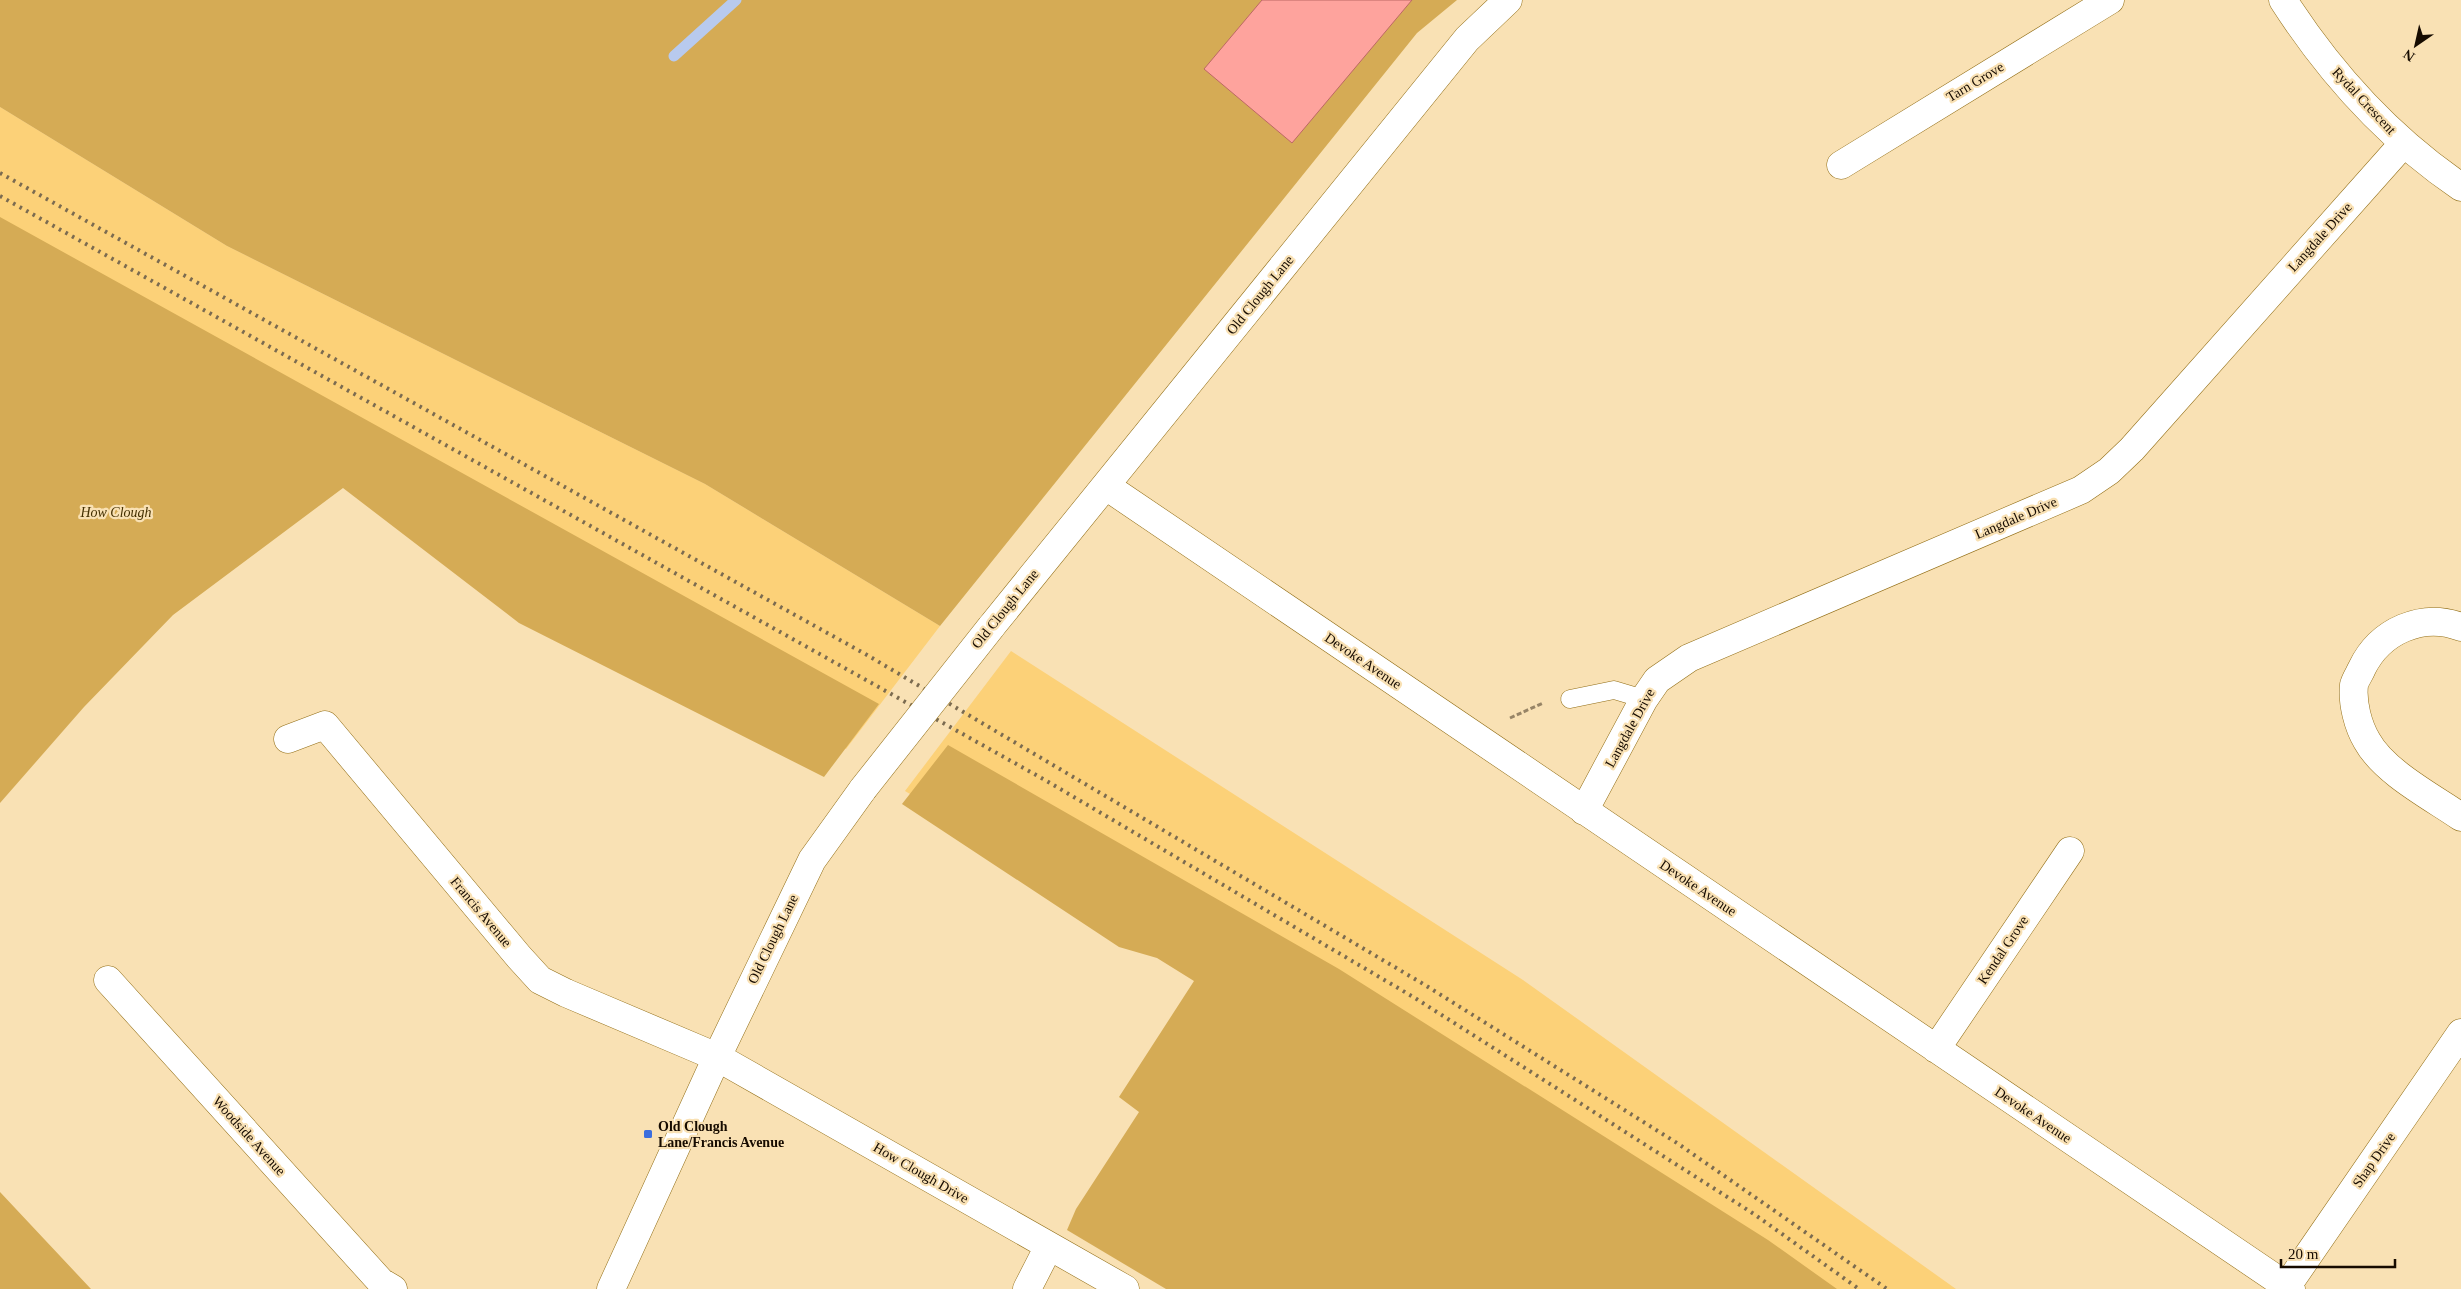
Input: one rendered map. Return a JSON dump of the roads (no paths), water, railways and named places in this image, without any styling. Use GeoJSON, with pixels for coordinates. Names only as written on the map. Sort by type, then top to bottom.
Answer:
{"type":"FeatureCollection","features":[{"type":"Feature","properties":{"kind":"street","name":"Old Clough Lane"},"geometry":{"type":"LineString","coordinates":[[611,1289],[717,1057],[812,860],[863,789],[991,627],[1467,39],[1508,0]]}},
{"type":"Feature","properties":{"kind":"street","name":"Tarn Grove"},"geometry":{"type":"LineString","coordinates":[[1841,165],[2110,0]]}},
{"type":"Feature","properties":{"kind":"street","name":"Rydal Crescent"},"geometry":{"type":"LineString","coordinates":[[2283,0],[2303,31],[2347,85],[2403,144],[2461,187]]}},
{"type":"Feature","properties":{"kind":"street","name":"Langdale Drive"},"geometry":{"type":"LineString","coordinates":[[1584,811],[1644,699],[1658,680],[1689,658],[2081,490],[2109,471],[2132,449],[2403,144]]}},
{"type":"Feature","properties":{"kind":"street","name":"Devoke Avenue"},"geometry":{"type":"LineString","coordinates":[[1106,486],[2289,1288]]}},
{"type":"Feature","properties":{"kind":"street"},"geometry":{"type":"LineString","coordinates":[[2461,627],[2450,623],[2416,622],[2390,634],[2369,655],[2354,685],[2356,713],[2367,741],[2383,762],[2461,818]]}},
{"type":"Feature","properties":{"kind":"street","name":"Francis Avenue"},"geometry":{"type":"LineString","coordinates":[[288,739],[325,725],[518,957],[540,980],[566,993],[717,1057]]}},
{"type":"Feature","properties":{"kind":"street","name":"Kendal Grove"},"geometry":{"type":"LineString","coordinates":[[1936,1049],[2070,851]]}},
{"type":"Feature","properties":{"kind":"street","name":"Woodside Avenue"},"geometry":{"type":"LineString","coordinates":[[108,980],[381,1282],[393,1289]]}},
{"type":"Feature","properties":{"kind":"street","name":"Shap Drive"},"geometry":{"type":"LineString","coordinates":[[2289,1288],[2461,1033]]}},
{"type":"Feature","properties":{"kind":"street","name":"How Clough Drive"},"geometry":{"type":"LineString","coordinates":[[717,1057],[1125,1289]]}},
{"type":"Feature","properties":{"kind":"street"},"geometry":{"type":"LineString","coordinates":[[1027,1289],[1050,1246]]}},
{"type":"Feature","properties":{"kind":"lane"},"geometry":{"type":"LineString","coordinates":[[1570,699],[1614,690],[1644,699]]}},
{"type":"Feature","properties":{"kind":"waterway"},"geometry":{"type":"LineString","coordinates":[[674,56],[736,0]]}},
{"type":"Feature","properties":{"kind":"railway"},"geometry":{"type":"LineString","coordinates":[[0,173],[867,655],[1425,985],[1677,1143],[1887,1289]]}},
{"type":"Feature","properties":{"kind":"railway"},"geometry":{"type":"LineString","coordinates":[[0,196],[1045,780],[1415,998],[1754,1214],[1859,1289]]}},
{"type":"Feature","properties":{"kind":"place","name":"Old Clough Lane/Francis Avenue"},"geometry":{"type":"Point","coordinates":[648,1134]}},
{"type":"Feature","properties":{"kind":"park label","name":"How Clough"},"geometry":{"type":"Point","coordinates":[116,512]}}]}
